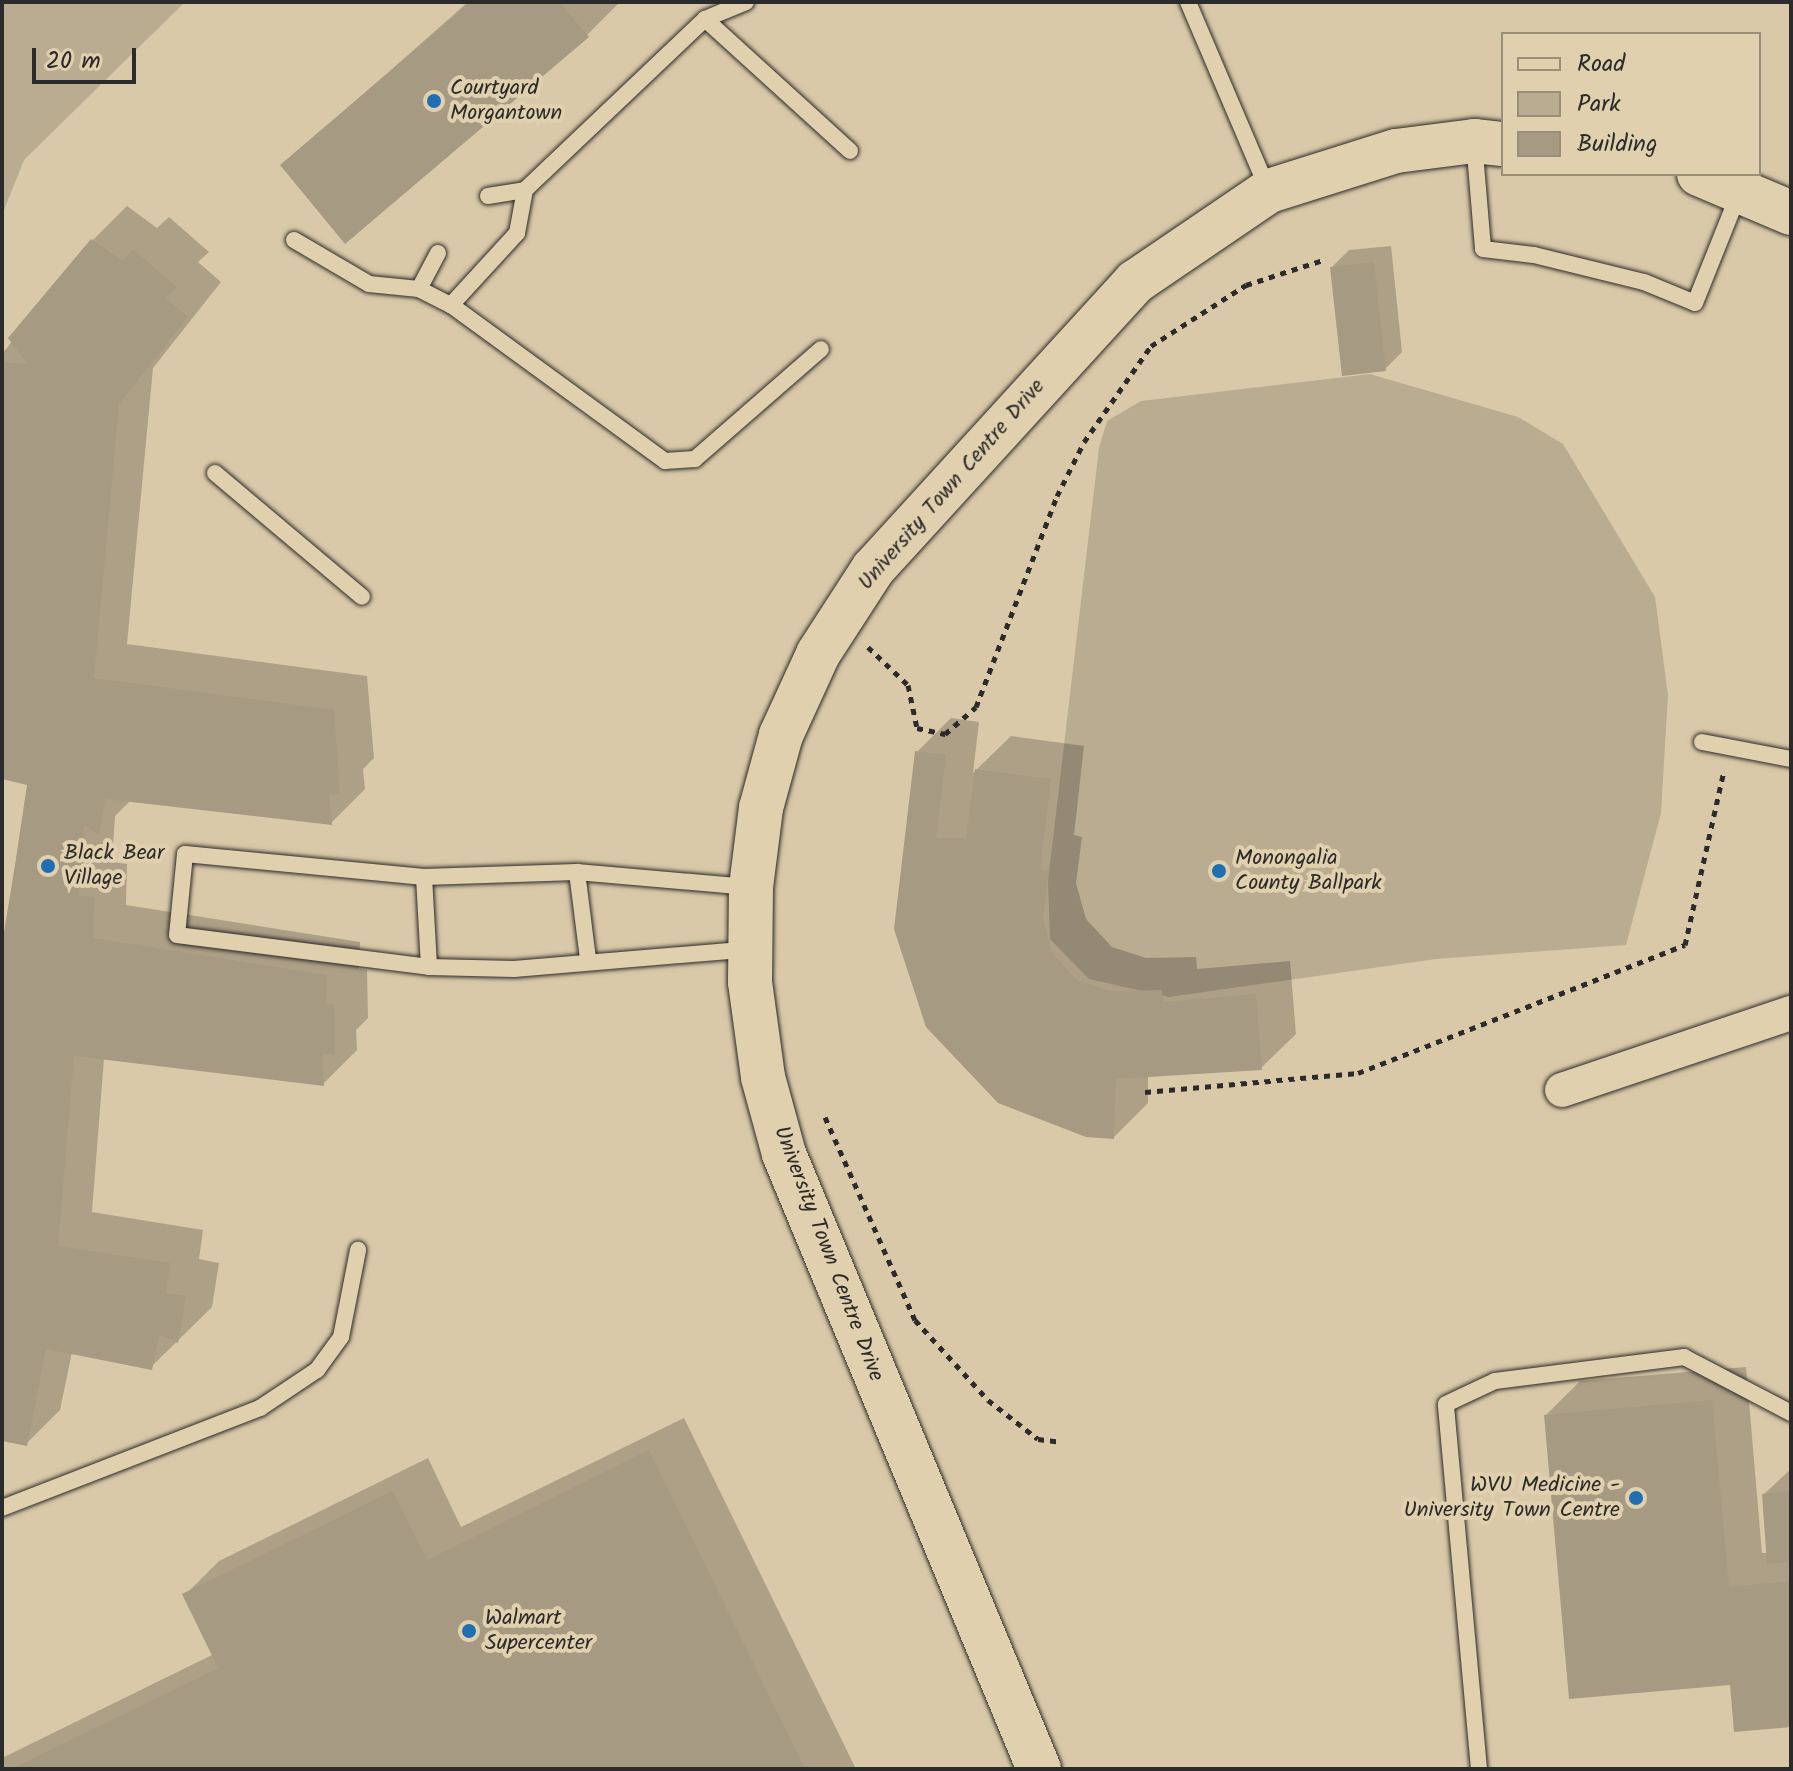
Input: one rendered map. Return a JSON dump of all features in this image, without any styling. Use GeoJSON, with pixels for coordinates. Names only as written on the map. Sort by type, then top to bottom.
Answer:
{"type":"FeatureCollection","features":[{"type":"Feature","properties":{"kind":"street","name":"University Town Centre Drive"},"geometry":{"type":"LineString","coordinates":[[1039,1769],[784,1154],[763,1077],[750,949],[751,887],[761,808],[781,735],[818,654],[873,569],[1135,282],[1269,191],[1396,151],[1489,142]]}},
{"type":"Feature","properties":{"kind":"street"},"geometry":{"type":"LineString","coordinates":[[1704,176],[1791,213]]}},
{"type":"Feature","properties":{"kind":"street"},"geometry":{"type":"LineString","coordinates":[[1562,1090],[1791,1013]]}},
{"type":"Feature","properties":{"kind":"lane"},"geometry":{"type":"LineString","coordinates":[[488,196],[525,190],[705,19],[746,2]]}},
{"type":"Feature","properties":{"kind":"lane"},"geometry":{"type":"LineString","coordinates":[[1188,2],[1269,191]]}},
{"type":"Feature","properties":{"kind":"lane"},"geometry":{"type":"LineString","coordinates":[[705,19],[850,151]]}},
{"type":"Feature","properties":{"kind":"lane"},"geometry":{"type":"LineString","coordinates":[[1489,142],[1483,249],[1534,255],[1644,282],[1695,303],[1740,191]]}},
{"type":"Feature","properties":{"kind":"lane"},"geometry":{"type":"LineString","coordinates":[[451,305],[517,233],[525,190]]}},
{"type":"Feature","properties":{"kind":"lane"},"geometry":{"type":"LineString","coordinates":[[294,240],[369,284],[419,289],[451,305],[665,461],[695,459],[821,349]]}},
{"type":"Feature","properties":{"kind":"lane"},"geometry":{"type":"LineString","coordinates":[[419,289],[438,253]]}},
{"type":"Feature","properties":{"kind":"lane"},"geometry":{"type":"LineString","coordinates":[[215,473],[362,597]]}},
{"type":"Feature","properties":{"kind":"lane"},"geometry":{"type":"LineString","coordinates":[[1702,742],[1791,759]]}},
{"type":"Feature","properties":{"kind":"lane"},"geometry":{"type":"LineString","coordinates":[[750,949],[588,959],[514,969],[429,967],[177,935],[185,854],[424,877],[577,872],[751,887]]}},
{"type":"Feature","properties":{"kind":"lane"},"geometry":{"type":"LineString","coordinates":[[577,872],[588,959]]}},
{"type":"Feature","properties":{"kind":"lane"},"geometry":{"type":"LineString","coordinates":[[424,877],[429,967]]}},
{"type":"Feature","properties":{"kind":"lane"},"geometry":{"type":"LineString","coordinates":[[2,1508],[260,1408],[317,1370],[341,1337],[358,1250]]}},
{"type":"Feature","properties":{"kind":"lane"},"geometry":{"type":"LineString","coordinates":[[1479,1769],[1446,1404],[1495,1381],[1684,1357],[1791,1413]]}},
{"type":"Feature","properties":{"kind":"path"},"geometry":{"type":"LineString","coordinates":[[864,644],[908,685],[917,728],[945,734],[976,707],[1057,496],[1084,442],[1151,346],[1246,285],[1326,259]]}},
{"type":"Feature","properties":{"kind":"path"},"geometry":{"type":"LineString","coordinates":[[1145,1092],[1358,1073],[1685,945],[1724,769]]}},
{"type":"Feature","properties":{"kind":"path"},"geometry":{"type":"LineString","coordinates":[[825,1117],[915,1320],[988,1400],[1038,1439],[1062,1442]]}},
{"type":"Feature","properties":{"kind":"green space"},"geometry":{"type":"Polygon","coordinates":[[[2,2],[185,2],[24,160],[2,215],[2,2]]]}},
{"type":"Feature","properties":{"kind":"green space"},"geometry":{"type":"Polygon","coordinates":[[[1370,374],[1518,417],[1563,444],[1655,597],[1668,695],[1661,813],[1626,945],[1436,959],[1169,997],[1089,979],[1050,939],[1048,881],[1099,448],[1107,421],[1141,401],[1370,374]]]}},
{"type":"Feature","properties":{"kind":"building","name":"Courtyard Morgantown"},"geometry":{"type":"Polygon","coordinates":[[[471,2],[559,2],[589,37],[345,244],[280,165],[471,2]]]}},
{"type":"Feature","properties":{"kind":"building","name":"Black Bear Village"},"geometry":{"type":"Polygon","coordinates":[[[91,239],[122,261],[133,249],[177,287],[166,298],[188,317],[119,404],[94,678],[334,710],[340,795],[329,794],[332,825],[105,799],[99,835],[84,825],[79,896],[94,897],[93,938],[327,975],[326,1003],[334,1004],[335,1054],[322,1054],[324,1086],[74,1056],[58,1246],[170,1263],[166,1293],[186,1296],[178,1343],[159,1335],[152,1370],[46,1349],[27,1446],[2,1441],[2,952],[27,785],[2,779],[2,362],[27,364],[8,338],[91,239]]]}},
{"type":"Feature","properties":{"kind":"building"},"geometry":{"type":"Polygon","coordinates":[[[1374,262],[1386,371],[1342,376],[1330,267],[1374,262]]]}},
{"type":"Feature","properties":{"kind":"building"},"geometry":{"type":"Polygon","coordinates":[[[915,751],[946,755],[936,838],[966,838],[975,769],[1051,779],[1040,869],[1049,871],[1043,919],[1052,953],[1077,980],[1111,991],[1162,990],[1163,1002],[1256,994],[1262,1070],[1116,1079],[1114,1139],[1086,1137],[998,1103],[926,1027],[894,929],[915,751]]]}},
{"type":"Feature","properties":{"kind":"building","name":"WVU Medicine - University Town Centre"},"geometry":{"type":"Polygon","coordinates":[[[1712,1400],[1729,1587],[1791,1581],[1791,1727],[1734,1732],[1730,1685],[1569,1699],[1544,1415],[1712,1400]]]}},
{"type":"Feature","properties":{"kind":"building","name":"Walmart Supercenter"},"geometry":{"type":"Polygon","coordinates":[[[649,1450],[805,1769],[12,1769],[218,1668],[182,1594],[393,1491],[427,1560],[649,1450]]]}},
{"type":"Feature","properties":{"kind":"building"},"geometry":{"type":"Polygon","coordinates":[[[1791,1491],[1791,1562],[1767,1564],[1762,1494],[1791,1491]]]}},
{"type":"Feature","properties":{"kind":"place","name":"Courtyard Morgantown"},"geometry":{"type":"Point","coordinates":[434,101]}},
{"type":"Feature","properties":{"kind":"place","name":"Black Bear Village"},"geometry":{"type":"Point","coordinates":[48,866]}},
{"type":"Feature","properties":{"kind":"place","name":"Monongalia County Ballpark"},"geometry":{"type":"Point","coordinates":[1219,871]}},
{"type":"Feature","properties":{"kind":"place","name":"WVU Medicine - University Town Centre"},"geometry":{"type":"Point","coordinates":[1636,1498]}},
{"type":"Feature","properties":{"kind":"place","name":"Walmart Supercenter"},"geometry":{"type":"Point","coordinates":[469,1631]}}]}
